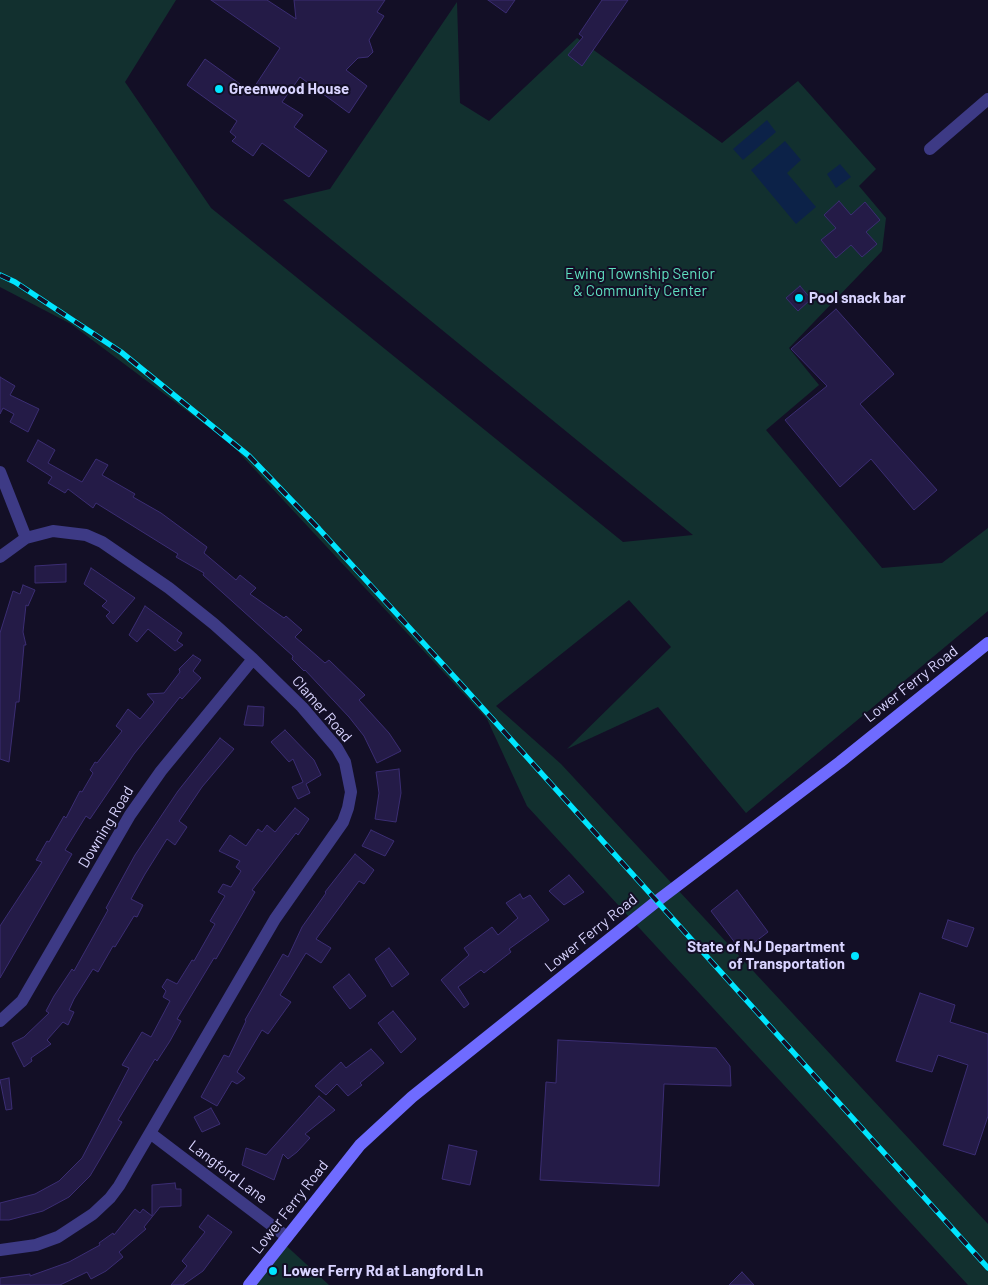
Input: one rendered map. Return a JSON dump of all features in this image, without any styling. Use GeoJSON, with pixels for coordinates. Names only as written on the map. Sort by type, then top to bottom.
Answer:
{"type":"FeatureCollection","features":[{"type":"Feature","properties":{"kind":"street"},"geometry":{"type":"LineString","coordinates":[[930,149],[988,99]]}},
{"type":"Feature","properties":{"kind":"street"},"geometry":{"type":"LineString","coordinates":[[0,472],[26,538],[0,556]]}},
{"type":"Feature","properties":{"kind":"street","name":"Clamer Road"},"geometry":{"type":"LineString","coordinates":[[0,1250],[36,1245],[58,1237],[93,1214],[119,1186],[274,919],[335,835],[348,808],[351,792],[350,776],[337,748],[302,707],[253,659],[169,588],[102,542],[86,535],[70,532],[53,532],[26,538]]}},
{"type":"Feature","properties":{"kind":"street","name":"Lower Ferry Road"},"geometry":{"type":"LineString","coordinates":[[249,1285],[360,1145],[412,1096],[656,901],[840,762],[988,643]]}},
{"type":"Feature","properties":{"kind":"street","name":"Downing Road"},"geometry":{"type":"LineString","coordinates":[[0,1021],[22,1001],[130,815],[161,771],[253,659]]}},
{"type":"Feature","properties":{"kind":"street","name":"Langford Lane"},"geometry":{"type":"LineString","coordinates":[[150,1133],[287,1237]]}},
{"type":"Feature","properties":{"kind":"green space","name":"Ewing Township Senior & Community Center"},"geometry":{"type":"Polygon","coordinates":[[[0,0],[176,0],[125,82],[211,208],[623,542],[693,535],[283,200],[330,189],[457,2],[460,103],[489,121],[577,38],[722,143],[798,81],[876,169],[859,186],[886,218],[882,251],[789,348],[819,385],[766,430],[882,568],[942,563],[988,528],[988,611],[746,813],[658,707],[567,749],[671,647],[629,600],[496,706],[561,764],[988,1224],[988,1285],[968,1285],[527,806],[487,719],[231,444],[71,324],[0,287],[0,0]]]}},
{"type":"Feature","properties":{"kind":"green space"},"geometry":{"type":"Polygon","coordinates":[[[281,1241],[329,1285],[248,1285],[281,1241]]]}},
{"type":"Feature","properties":{"kind":"water"},"geometry":{"type":"Polygon","coordinates":[[[767,120],[776,132],[743,160],[733,149],[767,120]]]}},
{"type":"Feature","properties":{"kind":"water"},"geometry":{"type":"Polygon","coordinates":[[[785,141],[801,160],[787,173],[816,207],[796,224],[751,170],[785,141]]]}},
{"type":"Feature","properties":{"kind":"water"},"geometry":{"type":"Polygon","coordinates":[[[840,164],[851,177],[836,188],[827,174],[840,164]]]}},
{"type":"Feature","properties":{"kind":"building","name":"Greenwood House"},"geometry":{"type":"Polygon","coordinates":[[[211,0],[267,0],[296,19],[294,0],[385,0],[377,12],[384,16],[369,40],[373,52],[368,57],[358,58],[346,70],[367,86],[349,113],[300,77],[282,102],[303,115],[294,127],[327,151],[309,177],[262,143],[253,156],[232,141],[236,137],[230,132],[237,121],[187,85],[205,59],[251,92],[280,48],[211,0]]]}},
{"type":"Feature","properties":{"kind":"building"},"geometry":{"type":"Polygon","coordinates":[[[488,0],[515,0],[506,13],[488,0]]]}},
{"type":"Feature","properties":{"kind":"building"},"geometry":{"type":"Polygon","coordinates":[[[602,0],[628,0],[582,66],[568,55],[583,37],[579,34],[602,0]]]}},
{"type":"Feature","properties":{"kind":"building"},"geometry":{"type":"Polygon","coordinates":[[[839,201],[851,215],[865,202],[880,220],[866,232],[877,244],[862,257],[851,245],[836,258],[821,240],[836,228],[824,215],[839,201]]]}},
{"type":"Feature","properties":{"kind":"building","name":"Pool snack bar"},"geometry":{"type":"Polygon","coordinates":[[[800,286],[811,299],[798,311],[786,298],[800,286]]]}},
{"type":"Feature","properties":{"kind":"building"},"geometry":{"type":"Polygon","coordinates":[[[836,309],[894,374],[860,404],[937,490],[914,510],[871,459],[840,487],[785,420],[827,386],[791,349],[836,309]]]}},
{"type":"Feature","properties":{"kind":"building"},"geometry":{"type":"Polygon","coordinates":[[[0,377],[15,386],[10,395],[39,409],[28,432],[10,422],[14,414],[3,408],[0,414],[0,377]]]}},
{"type":"Feature","properties":{"kind":"building"},"geometry":{"type":"Polygon","coordinates":[[[38,440],[55,450],[48,463],[82,482],[96,459],[108,465],[102,475],[135,494],[133,497],[161,513],[207,547],[204,553],[236,580],[240,575],[256,588],[250,594],[284,618],[286,616],[302,630],[295,637],[325,663],[329,660],[365,695],[359,700],[389,733],[401,751],[377,763],[364,736],[349,717],[305,670],[292,659],[293,656],[203,575],[204,573],[176,557],[178,554],[96,503],[93,508],[68,489],[65,493],[48,483],[52,477],[27,461],[38,440]]]}},
{"type":"Feature","properties":{"kind":"building"},"geometry":{"type":"Polygon","coordinates":[[[66,564],[66,582],[35,583],[35,566],[66,564]]]}},
{"type":"Feature","properties":{"kind":"building"},"geometry":{"type":"Polygon","coordinates":[[[91,568],[135,598],[113,624],[106,616],[110,612],[102,606],[107,601],[84,584],[91,568]]]}},
{"type":"Feature","properties":{"kind":"building"},"geometry":{"type":"Polygon","coordinates":[[[23,585],[35,590],[28,606],[26,605],[23,632],[26,645],[24,645],[19,702],[16,702],[9,762],[0,759],[0,633],[13,591],[20,594],[23,585]]]}},
{"type":"Feature","properties":{"kind":"building"},"geometry":{"type":"Polygon","coordinates":[[[145,606],[182,633],[177,641],[183,645],[175,651],[148,629],[137,642],[129,635],[145,606]]]}},
{"type":"Feature","properties":{"kind":"building"},"geometry":{"type":"Polygon","coordinates":[[[193,655],[201,660],[193,671],[201,678],[182,699],[180,697],[134,754],[90,819],[86,816],[65,850],[72,854],[0,978],[0,926],[42,862],[36,860],[47,841],[49,842],[64,816],[66,818],[80,791],[82,792],[93,773],[90,770],[95,762],[97,763],[122,731],[116,726],[128,709],[140,719],[154,702],[147,694],[164,693],[180,672],[179,669],[193,655]]]}},
{"type":"Feature","properties":{"kind":"building"},"geometry":{"type":"Polygon","coordinates":[[[248,706],[264,707],[263,726],[244,725],[248,706]]]}},
{"type":"Feature","properties":{"kind":"building"},"geometry":{"type":"Polygon","coordinates":[[[285,730],[314,760],[321,775],[306,784],[310,793],[298,799],[292,787],[303,782],[293,759],[289,762],[271,742],[285,730]]]}},
{"type":"Feature","properties":{"kind":"building"},"geometry":{"type":"Polygon","coordinates":[[[220,738],[234,749],[202,787],[179,821],[187,827],[175,845],[167,839],[145,874],[131,899],[143,905],[137,917],[134,916],[98,972],[93,969],[69,1010],[74,1012],[68,1025],[63,1022],[47,1040],[51,1044],[31,1058],[32,1061],[24,1067],[12,1043],[24,1037],[49,1013],[46,1011],[54,996],[72,969],[74,971],[108,910],[106,908],[135,855],[178,791],[220,738]]]}},
{"type":"Feature","properties":{"kind":"building"},"geometry":{"type":"Polygon","coordinates":[[[399,769],[401,793],[396,822],[375,819],[379,793],[376,772],[399,769]]]}},
{"type":"Feature","properties":{"kind":"building"},"geometry":{"type":"Polygon","coordinates":[[[295,808],[309,819],[252,890],[255,892],[216,959],[214,958],[177,1019],[181,1021],[170,1041],[157,1061],[155,1059],[118,1120],[122,1122],[90,1176],[69,1197],[43,1211],[9,1220],[0,1220],[0,1203],[35,1194],[59,1181],[82,1158],[129,1068],[122,1065],[142,1032],[151,1037],[170,1001],[163,997],[166,991],[162,987],[167,979],[177,984],[192,960],[194,961],[215,924],[210,921],[225,896],[218,892],[223,884],[231,887],[241,871],[236,867],[240,861],[219,851],[230,835],[246,846],[258,829],[262,832],[267,825],[275,832],[295,808]]]}},
{"type":"Feature","properties":{"kind":"building"},"geometry":{"type":"Polygon","coordinates":[[[371,830],[394,841],[385,856],[362,846],[371,830]]]}},
{"type":"Feature","properties":{"kind":"building"},"geometry":{"type":"Polygon","coordinates":[[[355,854],[374,870],[364,884],[359,881],[316,939],[331,948],[321,963],[306,953],[280,995],[291,1002],[268,1034],[262,1030],[237,1072],[245,1078],[237,1084],[232,1081],[217,1106],[201,1097],[224,1055],[229,1057],[245,1020],[283,954],[288,957],[302,927],[325,892],[355,854]]]}},
{"type":"Feature","properties":{"kind":"building"},"geometry":{"type":"Polygon","coordinates":[[[569,875],[584,892],[564,905],[549,891],[569,875]]]}},
{"type":"Feature","properties":{"kind":"building"},"geometry":{"type":"Polygon","coordinates":[[[737,890],[768,932],[742,952],[711,911],[737,890]]]}},
{"type":"Feature","properties":{"kind":"building"},"geometry":{"type":"Polygon","coordinates":[[[520,894],[523,899],[530,895],[549,920],[509,949],[511,952],[484,973],[481,970],[458,987],[469,1004],[464,1008],[441,980],[469,955],[464,948],[492,927],[498,935],[518,918],[506,903],[520,894]]]}},
{"type":"Feature","properties":{"kind":"building"},"geometry":{"type":"Polygon","coordinates":[[[948,920],[974,928],[967,947],[942,938],[948,920]]]}},
{"type":"Feature","properties":{"kind":"building"},"geometry":{"type":"Polygon","coordinates":[[[389,948],[409,974],[392,987],[375,959],[389,948]]]}},
{"type":"Feature","properties":{"kind":"building"},"geometry":{"type":"Polygon","coordinates":[[[349,974],[366,996],[350,1009],[333,987],[349,974]]]}},
{"type":"Feature","properties":{"kind":"building"},"geometry":{"type":"Polygon","coordinates":[[[920,993],[955,1005],[950,1022],[988,1034],[988,1116],[975,1155],[943,1145],[968,1065],[938,1055],[932,1072],[896,1061],[920,993]]]}},
{"type":"Feature","properties":{"kind":"building"},"geometry":{"type":"Polygon","coordinates":[[[393,1011],[416,1039],[401,1053],[378,1023],[393,1011]]]}},
{"type":"Feature","properties":{"kind":"building"},"geometry":{"type":"Polygon","coordinates":[[[558,1040],[716,1048],[730,1066],[731,1086],[664,1084],[659,1186],[540,1180],[546,1082],[556,1083],[558,1040]]]}},
{"type":"Feature","properties":{"kind":"building"},"geometry":{"type":"Polygon","coordinates":[[[371,1049],[384,1063],[348,1096],[337,1084],[326,1095],[315,1086],[341,1062],[346,1068],[371,1049]]]}},
{"type":"Feature","properties":{"kind":"building"},"geometry":{"type":"Polygon","coordinates":[[[9,1078],[12,1109],[6,1110],[0,1080],[9,1078]]]}},
{"type":"Feature","properties":{"kind":"building"},"geometry":{"type":"Polygon","coordinates":[[[319,1096],[335,1110],[305,1134],[310,1138],[297,1152],[288,1159],[283,1154],[274,1180],[242,1165],[246,1148],[266,1155],[319,1096]]]}},
{"type":"Feature","properties":{"kind":"building"},"geometry":{"type":"Polygon","coordinates":[[[211,1108],[220,1124],[202,1132],[194,1117],[211,1108]]]}},
{"type":"Feature","properties":{"kind":"building"},"geometry":{"type":"Polygon","coordinates":[[[449,1145],[477,1151],[470,1185],[442,1179],[449,1145]]]}},
{"type":"Feature","properties":{"kind":"building"},"geometry":{"type":"Polygon","coordinates":[[[175,1183],[176,1189],[181,1189],[181,1206],[160,1207],[144,1227],[146,1229],[119,1252],[123,1257],[106,1271],[91,1279],[87,1272],[60,1285],[0,1285],[0,1278],[30,1274],[30,1276],[69,1262],[100,1245],[99,1243],[113,1233],[114,1235],[135,1209],[140,1213],[143,1209],[152,1216],[152,1185],[175,1183]]]}},
{"type":"Feature","properties":{"kind":"building"},"geometry":{"type":"Polygon","coordinates":[[[208,1215],[232,1232],[203,1271],[183,1285],[171,1285],[187,1266],[182,1261],[205,1232],[199,1227],[208,1215]]]}},
{"type":"Feature","properties":{"kind":"building"},"geometry":{"type":"Polygon","coordinates":[[[742,1272],[754,1285],[729,1285],[742,1272]]]}},
{"type":"Feature","properties":{"kind":"railway"},"geometry":{"type":"LineString","coordinates":[[0,275],[15,282],[121,352],[249,456],[319,529],[460,683],[988,1268]]}},
{"type":"Feature","properties":{"kind":"place","name":"Greenwood House"},"geometry":{"type":"Point","coordinates":[219,89]}},
{"type":"Feature","properties":{"kind":"place","name":"Pool snack bar"},"geometry":{"type":"Point","coordinates":[799,298]}},
{"type":"Feature","properties":{"kind":"place","name":"State of NJ Department of Transportation"},"geometry":{"type":"Point","coordinates":[855,956]}},
{"type":"Feature","properties":{"kind":"place","name":"Lower Ferry Rd at Langford Ln"},"geometry":{"type":"Point","coordinates":[273,1271]}}]}
